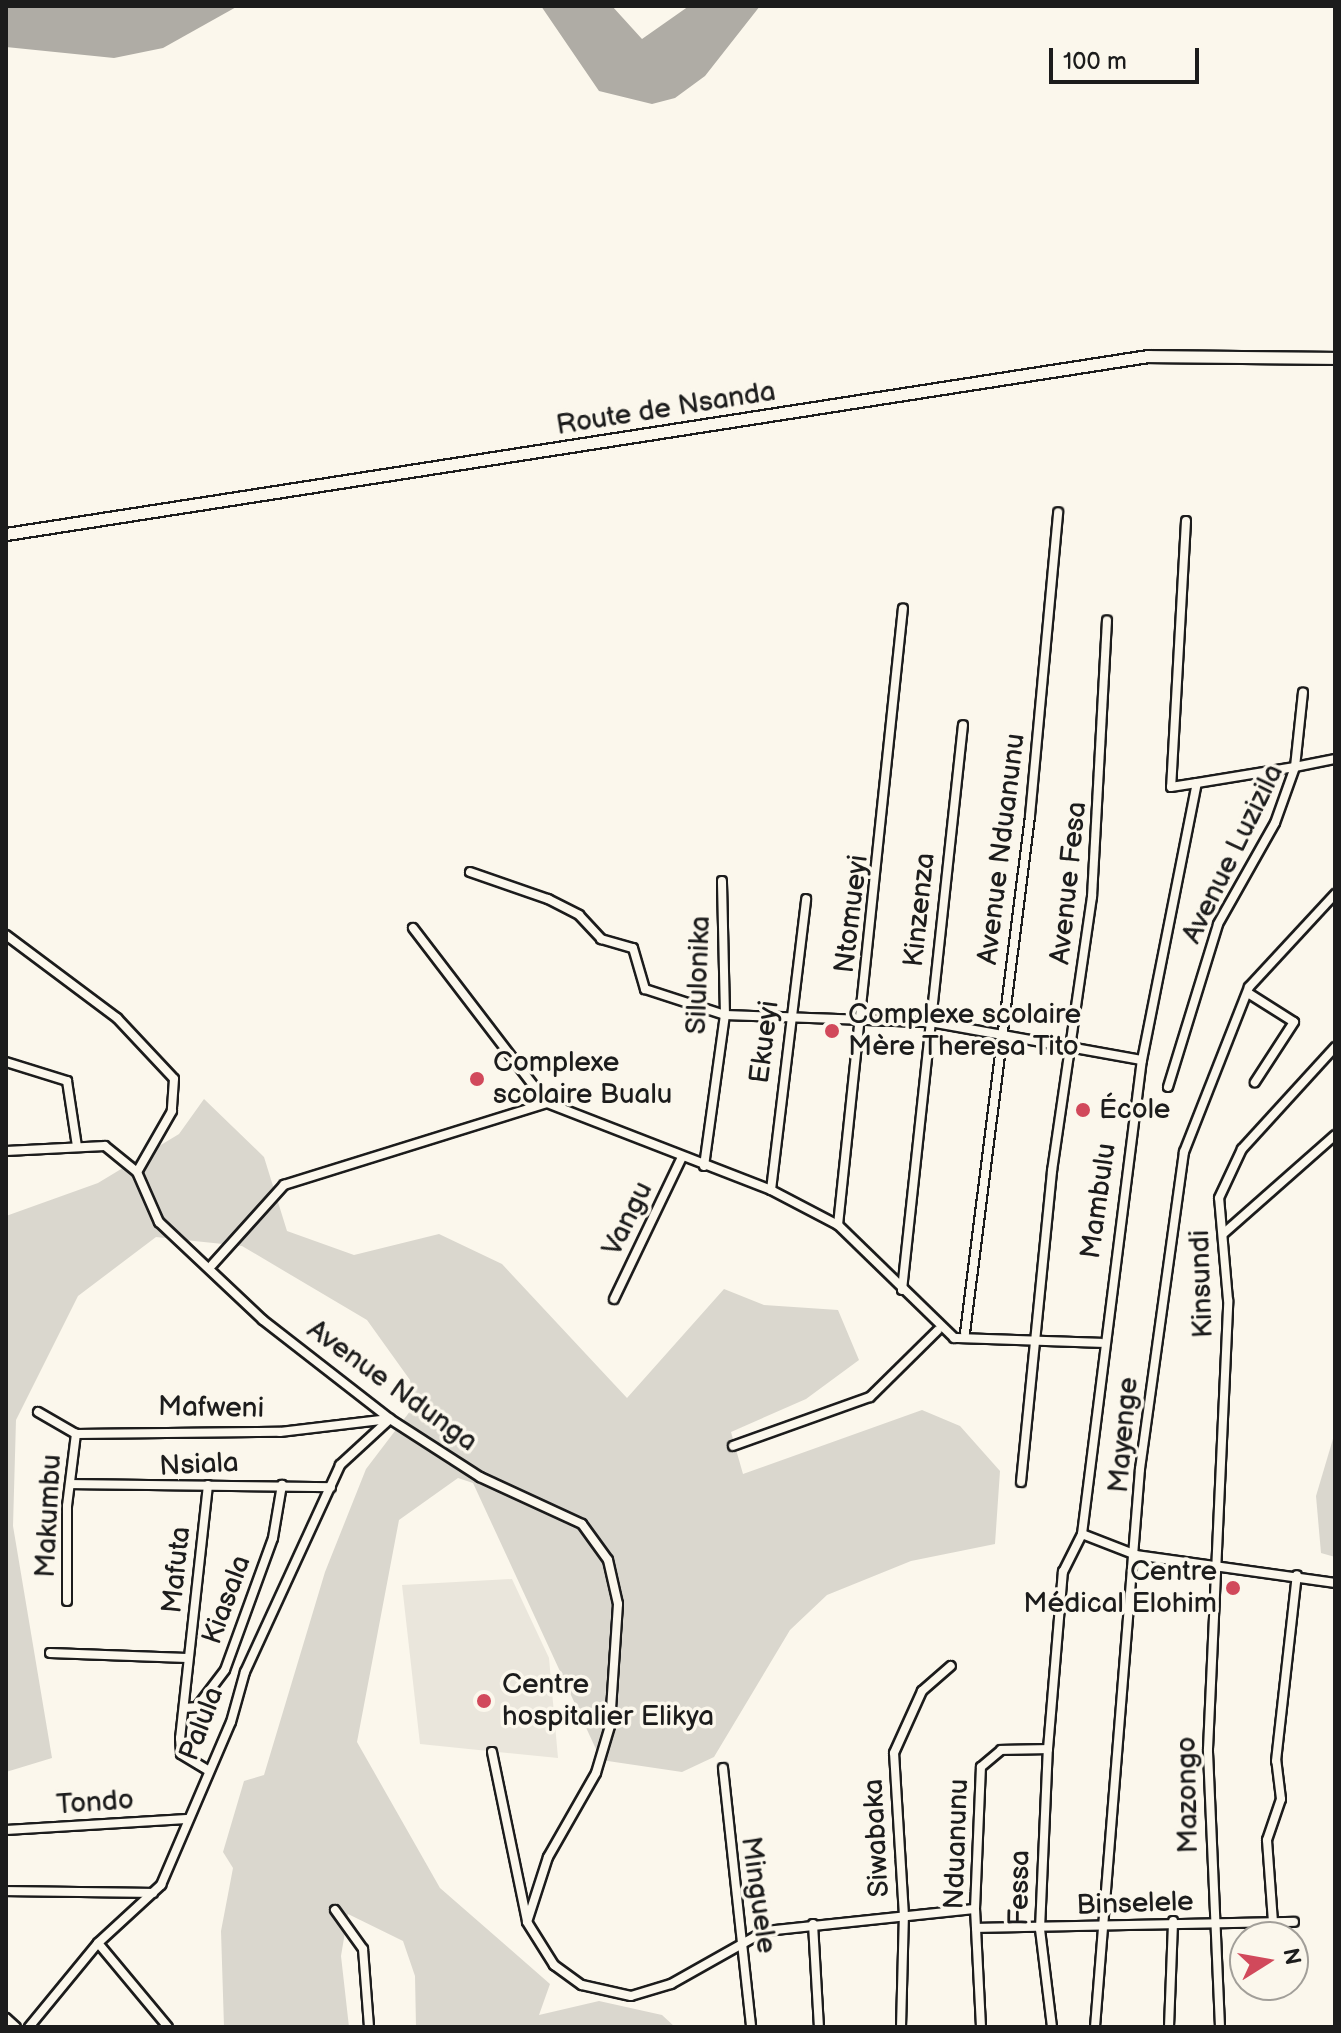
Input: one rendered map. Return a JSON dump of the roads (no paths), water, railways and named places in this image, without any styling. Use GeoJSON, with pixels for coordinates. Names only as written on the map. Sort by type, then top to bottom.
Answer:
{"type":"FeatureCollection","features":[{"type":"Feature","properties":{"kind":"street","name":"Route de Nsanda"},"geometry":{"type":"LineString","coordinates":[[6,534],[1148,356],[1335,358]]}},
{"type":"Feature","properties":{"kind":"street","name":"Avenue Nduanunu"},"geometry":{"type":"LineString","coordinates":[[965,1333],[1058,512]]}},
{"type":"Feature","properties":{"kind":"street"},"geometry":{"type":"LineString","coordinates":[[1186,521],[1170,761],[1171,787],[1295,767],[1303,692]]}},
{"type":"Feature","properties":{"kind":"street","name":"Ntomueyi"},"geometry":{"type":"LineString","coordinates":[[838,1225],[903,608]]}},
{"type":"Feature","properties":{"kind":"street","name":"Avenue Fesa"},"geometry":{"type":"LineString","coordinates":[[1036,1340],[1101,807],[1107,620]]}},
{"type":"Feature","properties":{"kind":"street","name":"Kinzenza"},"geometry":{"type":"LineString","coordinates":[[902,1290],[963,725]]}},
{"type":"Feature","properties":{"kind":"street","name":"Avenue Luzizila"},"geometry":{"type":"LineString","coordinates":[[1168,1087],[1218,924],[1275,823],[1295,767],[1335,759]]}},
{"type":"Feature","properties":{"kind":"street","name":"Mambulu"},"geometry":{"type":"LineString","coordinates":[[1082,1534],[1101,1343],[1142,1060],[1197,783]]}},
{"type":"Feature","properties":{"kind":"street"},"geometry":{"type":"LineString","coordinates":[[470,872],[548,899],[579,915],[601,939],[633,948],[645,989],[725,1015],[930,1022],[1001,1031],[1070,1050],[1142,1060]]}},
{"type":"Feature","properties":{"kind":"street","name":"Silulonika"},"geometry":{"type":"LineString","coordinates":[[704,1166],[725,1015],[722,881]]}},
{"type":"Feature","properties":{"kind":"street","name":"Mayenge"},"geometry":{"type":"LineString","coordinates":[[1095,2027],[1119,1685],[1136,1555],[1157,1320],[1184,1152],[1248,993],[1292,932],[1335,894]]}},
{"type":"Feature","properties":{"kind":"street","name":"Ekueyi"},"geometry":{"type":"LineString","coordinates":[[771,1190],[789,1017],[806,899]]}},
{"type":"Feature","properties":{"kind":"street"},"geometry":{"type":"LineString","coordinates":[[413,928],[547,1103],[771,1190],[838,1225],[938,1330],[954,1338],[965,1333],[1101,1343]]}},
{"type":"Feature","properties":{"kind":"street"},"geometry":{"type":"LineString","coordinates":[[6,935],[117,1018],[168,1069],[176,1098],[137,1172],[105,1146],[6,1151]]}},
{"type":"Feature","properties":{"kind":"street"},"geometry":{"type":"LineString","coordinates":[[1248,993],[1294,1022],[1255,1082]]}},
{"type":"Feature","properties":{"kind":"street","name":"Kinsundi"},"geometry":{"type":"LineString","coordinates":[[1215,1562],[1228,1300],[1219,1198],[1226,1173],[1335,1047]]}},
{"type":"Feature","properties":{"kind":"street"},"geometry":{"type":"LineString","coordinates":[[6,1062],[67,1081],[77,1146]]}},
{"type":"Feature","properties":{"kind":"street"},"geometry":{"type":"LineString","coordinates":[[212,1265],[284,1185],[547,1103]]}},
{"type":"Feature","properties":{"kind":"street"},"geometry":{"type":"LineString","coordinates":[[1224,1233],[1335,1135]]}},
{"type":"Feature","properties":{"kind":"street","name":"Vangu"},"geometry":{"type":"LineString","coordinates":[[614,1299],[682,1157]]}},
{"type":"Feature","properties":{"kind":"street","name":"Avenue Ndunga"},"geometry":{"type":"LineString","coordinates":[[137,1172],[148,1209],[212,1265],[263,1320],[390,1419],[480,1477],[582,1524],[608,1560],[618,1604],[610,1726],[596,1773],[548,1857],[527,1922]]}},
{"type":"Feature","properties":{"kind":"street"},"geometry":{"type":"LineString","coordinates":[[733,1446],[870,1397],[938,1330]]}},
{"type":"Feature","properties":{"kind":"street"},"geometry":{"type":"LineString","coordinates":[[1021,1482],[1036,1340]]}},
{"type":"Feature","properties":{"kind":"street"},"geometry":{"type":"LineString","coordinates":[[38,1412],[76,1434]]}},
{"type":"Feature","properties":{"kind":"street","name":"Mafweni"},"geometry":{"type":"LineString","coordinates":[[76,1434],[280,1432],[390,1419]]}},
{"type":"Feature","properties":{"kind":"street","name":"Palula"},"geometry":{"type":"LineString","coordinates":[[29,2027],[98,1943],[153,1893],[331,1487],[360,1441],[390,1419]]}},
{"type":"Feature","properties":{"kind":"street","name":"Makumbu"},"geometry":{"type":"LineString","coordinates":[[67,1601],[70,1484],[76,1434]]}},
{"type":"Feature","properties":{"kind":"street","name":"Nsiala"},"geometry":{"type":"LineString","coordinates":[[70,1484],[331,1487]]}},
{"type":"Feature","properties":{"kind":"street","name":"Mafuta"},"geometry":{"type":"LineString","coordinates":[[208,1485],[187,1658],[181,1754],[208,1770]]}},
{"type":"Feature","properties":{"kind":"street","name":"Kiasala"},"geometry":{"type":"LineString","coordinates":[[184,1708],[197,1707],[225,1670],[273,1538],[282,1485]]}},
{"type":"Feature","properties":{"kind":"street"},"geometry":{"type":"LineString","coordinates":[[1048,1749],[1063,1572],[1082,1534],[1136,1555],[1215,1562],[1335,1583]]}},
{"type":"Feature","properties":{"kind":"street","name":"Mazongo"},"geometry":{"type":"LineString","coordinates":[[1215,1562],[1208,1749],[1220,2027]]}},
{"type":"Feature","properties":{"kind":"street"},"geometry":{"type":"LineString","coordinates":[[1273,1921],[1267,1840],[1281,1799],[1276,1761],[1297,1575]]}},
{"type":"Feature","properties":{"kind":"street"},"geometry":{"type":"LineString","coordinates":[[50,1653],[187,1658]]}},
{"type":"Feature","properties":{"kind":"street","name":"Siwabaka"},"geometry":{"type":"LineString","coordinates":[[901,2027],[904,1916],[894,1753],[922,1691],[951,1666]]}},
{"type":"Feature","properties":{"kind":"street","name":"Nduanunu"},"geometry":{"type":"LineString","coordinates":[[981,2027],[975,1909],[981,1767],[1001,1750],[1048,1749]]}},
{"type":"Feature","properties":{"kind":"street","name":"Fessa"},"geometry":{"type":"LineString","coordinates":[[1048,1749],[1040,1929],[1052,2027]]}},
{"type":"Feature","properties":{"kind":"street"},"geometry":{"type":"LineString","coordinates":[[492,1752],[527,1922],[554,1965],[582,1985],[631,1996],[671,1984],[746,1940],[813,1924],[975,1909]]}},
{"type":"Feature","properties":{"kind":"street","name":"Minguele"},"geometry":{"type":"LineString","coordinates":[[723,1768],[726,1837],[746,1940],[751,2027]]}},
{"type":"Feature","properties":{"kind":"street","name":"Tondo"},"geometry":{"type":"LineString","coordinates":[[6,1830],[187,1819]]}},
{"type":"Feature","properties":{"kind":"street"},"geometry":{"type":"LineString","coordinates":[[6,1891],[153,1893]]}},
{"type":"Feature","properties":{"kind":"street"},"geometry":{"type":"LineString","coordinates":[[335,1910],[360,1939],[370,1972],[369,2027]]}},
{"type":"Feature","properties":{"kind":"street"},"geometry":{"type":"LineString","coordinates":[[1169,2027],[1173,1921]]}},
{"type":"Feature","properties":{"kind":"street","name":"Binselele"},"geometry":{"type":"LineString","coordinates":[[976,1928],[1040,1929],[1173,1921],[1229,1924]]}},
{"type":"Feature","properties":{"kind":"street"},"geometry":{"type":"LineString","coordinates":[[813,1924],[819,2027]]}},
{"type":"Feature","properties":{"kind":"street"},"geometry":{"type":"LineString","coordinates":[[98,1943],[168,2027]]}},
{"type":"Feature","properties":{"kind":"street"},"geometry":{"type":"LineString","coordinates":[[6,2018],[16,2027]]}},
{"type":"Feature","properties":{"kind":"place","name":"Complexe scolaire Mère Theresa Tito"},"geometry":{"type":"Point","coordinates":[832,1031]}},
{"type":"Feature","properties":{"kind":"place","name":"Complexe scolaire Bualu"},"geometry":{"type":"Point","coordinates":[477,1079]}},
{"type":"Feature","properties":{"kind":"place","name":"École"},"geometry":{"type":"Point","coordinates":[1083,1110]}},
{"type":"Feature","properties":{"kind":"place","name":"Centre Médical Elohim"},"geometry":{"type":"Point","coordinates":[1233,1588]}},
{"type":"Feature","properties":{"kind":"place","name":"Centre hospitalier Elikya"},"geometry":{"type":"Point","coordinates":[484,1701]}}]}
